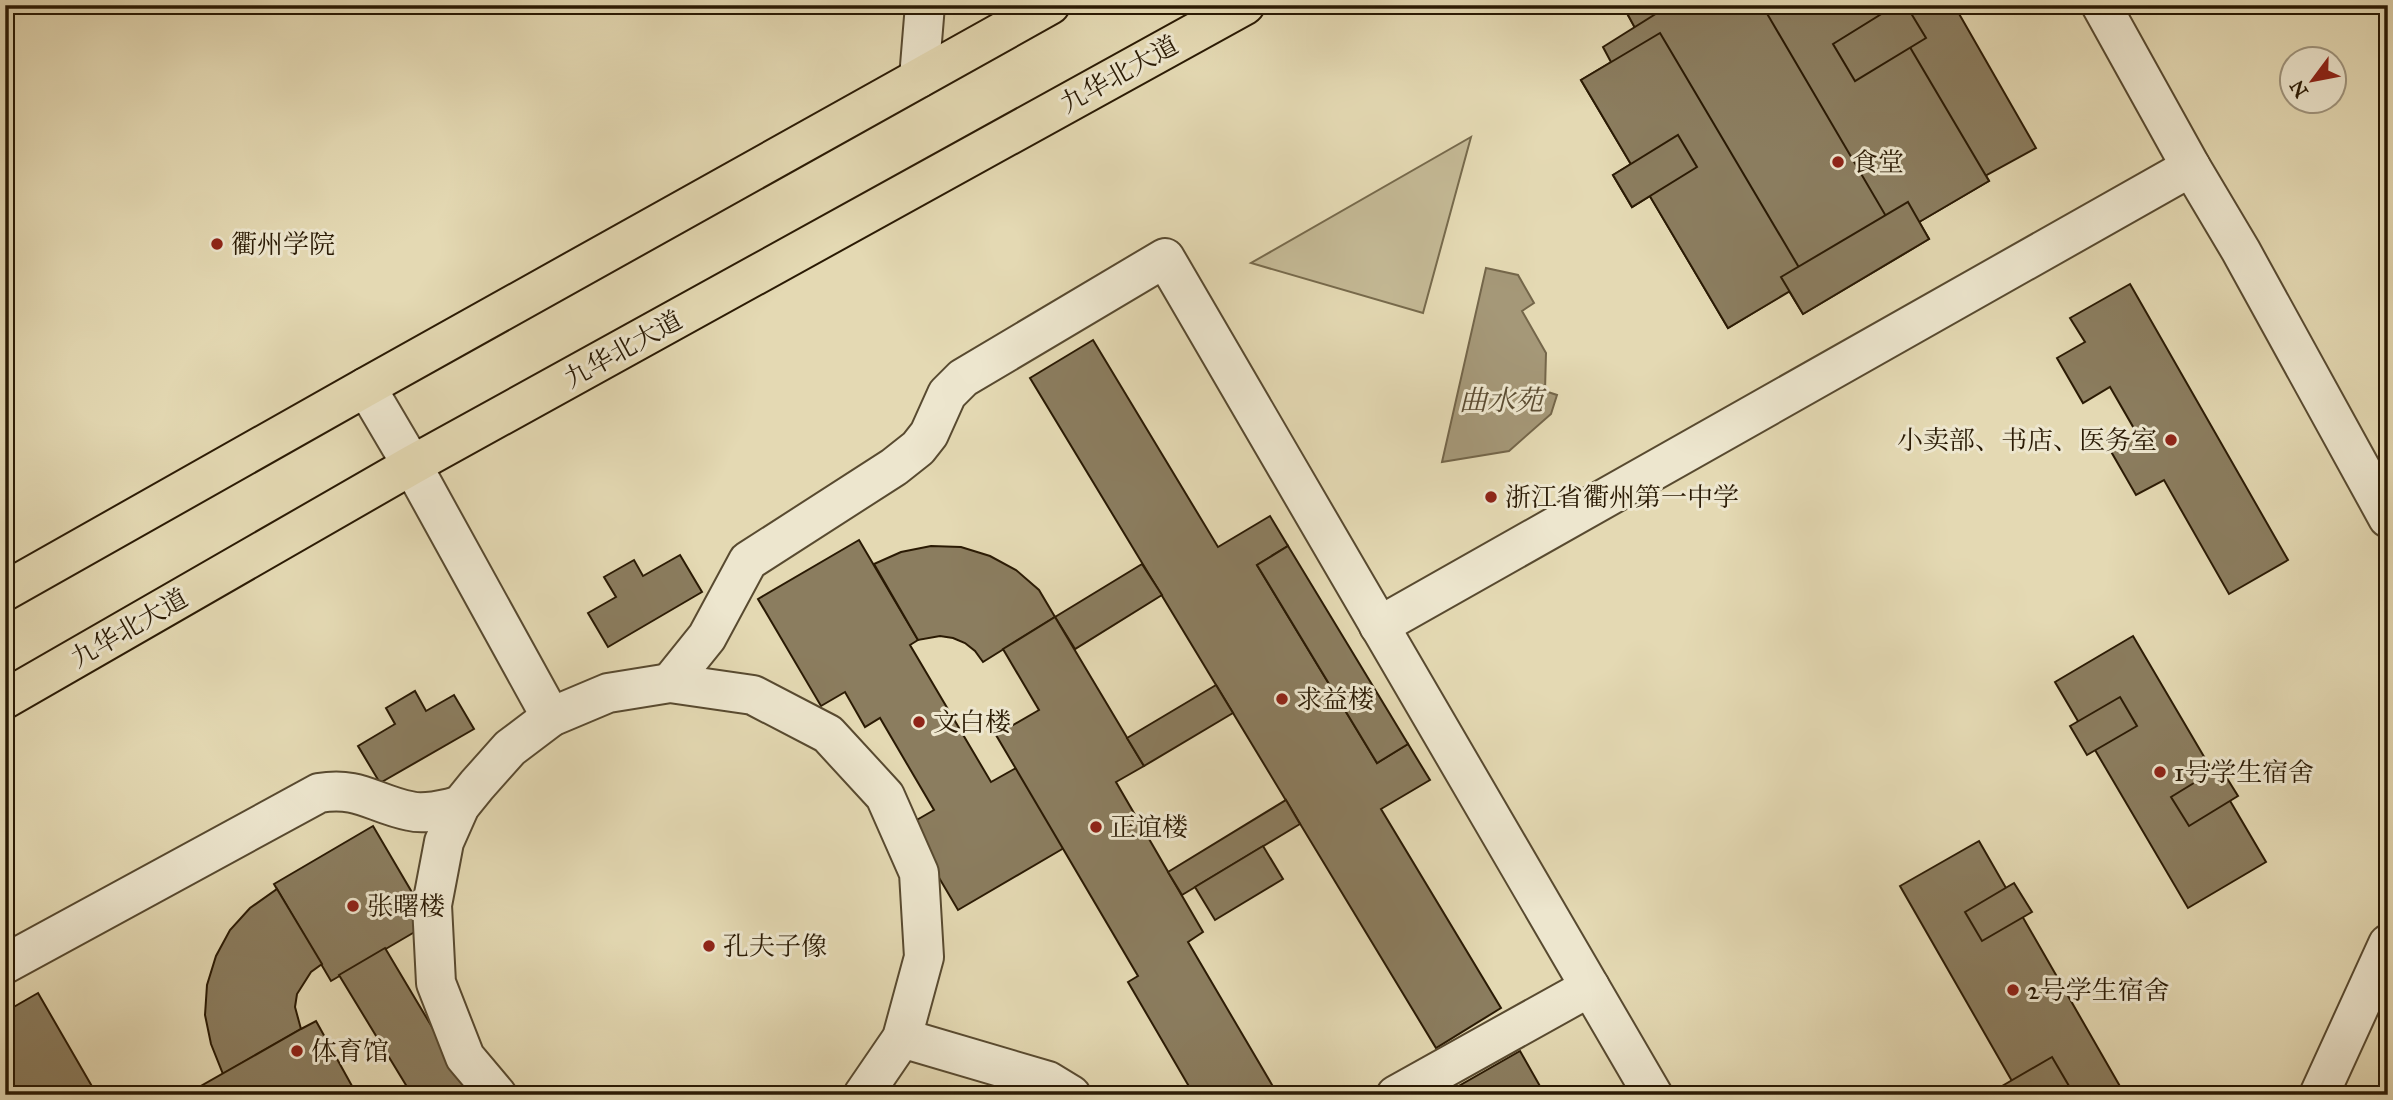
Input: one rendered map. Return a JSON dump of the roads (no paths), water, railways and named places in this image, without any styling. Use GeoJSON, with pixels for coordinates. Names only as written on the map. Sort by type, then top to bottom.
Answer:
{"type":"FeatureCollection","features":[{"type":"Feature","properties":{"kind":"main road"},"geometry":{"type":"LineString","coordinates":[[5,591],[1050,5]]}},
{"type":"Feature","properties":{"kind":"main road","name":"九华北大道"},"geometry":{"type":"LineString","coordinates":[[5,699],[412,465],[1245,5]]}},
{"type":"Feature","properties":{"kind":"street"},"geometry":{"type":"LineString","coordinates":[[919,78],[925,5]]}},
{"type":"Feature","properties":{"kind":"street"},"geometry":{"type":"LineString","coordinates":[[2101,5],[2388,518]]}},
{"type":"Feature","properties":{"kind":"street"},"geometry":{"type":"LineString","coordinates":[[1379,626],[2190,167]]}},
{"type":"Feature","properties":{"kind":"street"},"geometry":{"type":"LineString","coordinates":[[670,683],[707,637],[748,561],[894,467],[918,448],[929,434],[947,394],[963,378],[1165,258],[1653,1095]]}},
{"type":"Feature","properties":{"kind":"street"},"geometry":{"type":"LineString","coordinates":[[366,387],[551,718]]}},
{"type":"Feature","properties":{"kind":"street"},"geometry":{"type":"LineString","coordinates":[[497,1095],[466,1056],[436,983],[432,905],[443,842],[460,806],[510,748],[551,718],[608,693],[670,683],[753,695],[775,706],[828,734],[885,796],[919,873],[924,957],[902,1038],[863,1095]]}},
{"type":"Feature","properties":{"kind":"street"},"geometry":{"type":"LineString","coordinates":[[5,964],[319,793],[342,790],[412,812],[460,806]]}},
{"type":"Feature","properties":{"kind":"street"},"geometry":{"type":"LineString","coordinates":[[2319,1095],[2388,944]]}},
{"type":"Feature","properties":{"kind":"street"},"geometry":{"type":"LineString","coordinates":[[1396,1095],[1590,986]]}},
{"type":"Feature","properties":{"kind":"street"},"geometry":{"type":"LineString","coordinates":[[902,1038],[1048,1081],[1071,1095]]}},
{"type":"Feature","properties":{"kind":"water","name":"曲水苑"},"geometry":{"type":"Polygon","coordinates":[[[1486,268],[1518,275],[1534,303],[1522,311],[1546,353],[1545,391],[1557,395],[1551,414],[1509,451],[1442,462],[1486,268]]]}},
{"type":"Feature","properties":{"kind":"place","name":"食堂"},"geometry":{"type":"Point","coordinates":[1838,162]}},
{"type":"Feature","properties":{"kind":"place","name":"衢州学院"},"geometry":{"type":"Point","coordinates":[217,244]}},
{"type":"Feature","properties":{"kind":"place","name":"小卖部、书店、医务室"},"geometry":{"type":"Point","coordinates":[2171,440]}},
{"type":"Feature","properties":{"kind":"place","name":"浙江省衢州第一中学"},"geometry":{"type":"Point","coordinates":[1491,497]}},
{"type":"Feature","properties":{"kind":"place","name":"求益楼"},"geometry":{"type":"Point","coordinates":[1282,699]}},
{"type":"Feature","properties":{"kind":"place","name":"文白楼"},"geometry":{"type":"Point","coordinates":[919,722]}},
{"type":"Feature","properties":{"kind":"place","name":"1号学生宿舍"},"geometry":{"type":"Point","coordinates":[2160,772]}},
{"type":"Feature","properties":{"kind":"place","name":"正谊楼"},"geometry":{"type":"Point","coordinates":[1096,827]}},
{"type":"Feature","properties":{"kind":"place","name":"张曙楼"},"geometry":{"type":"Point","coordinates":[353,906]}},
{"type":"Feature","properties":{"kind":"place","name":"孔夫子像"},"geometry":{"type":"Point","coordinates":[709,946]}},
{"type":"Feature","properties":{"kind":"place","name":"2号学生宿舍"},"geometry":{"type":"Point","coordinates":[2013,990]}},
{"type":"Feature","properties":{"kind":"place","name":"体育馆"},"geometry":{"type":"Point","coordinates":[297,1051]}}]}
